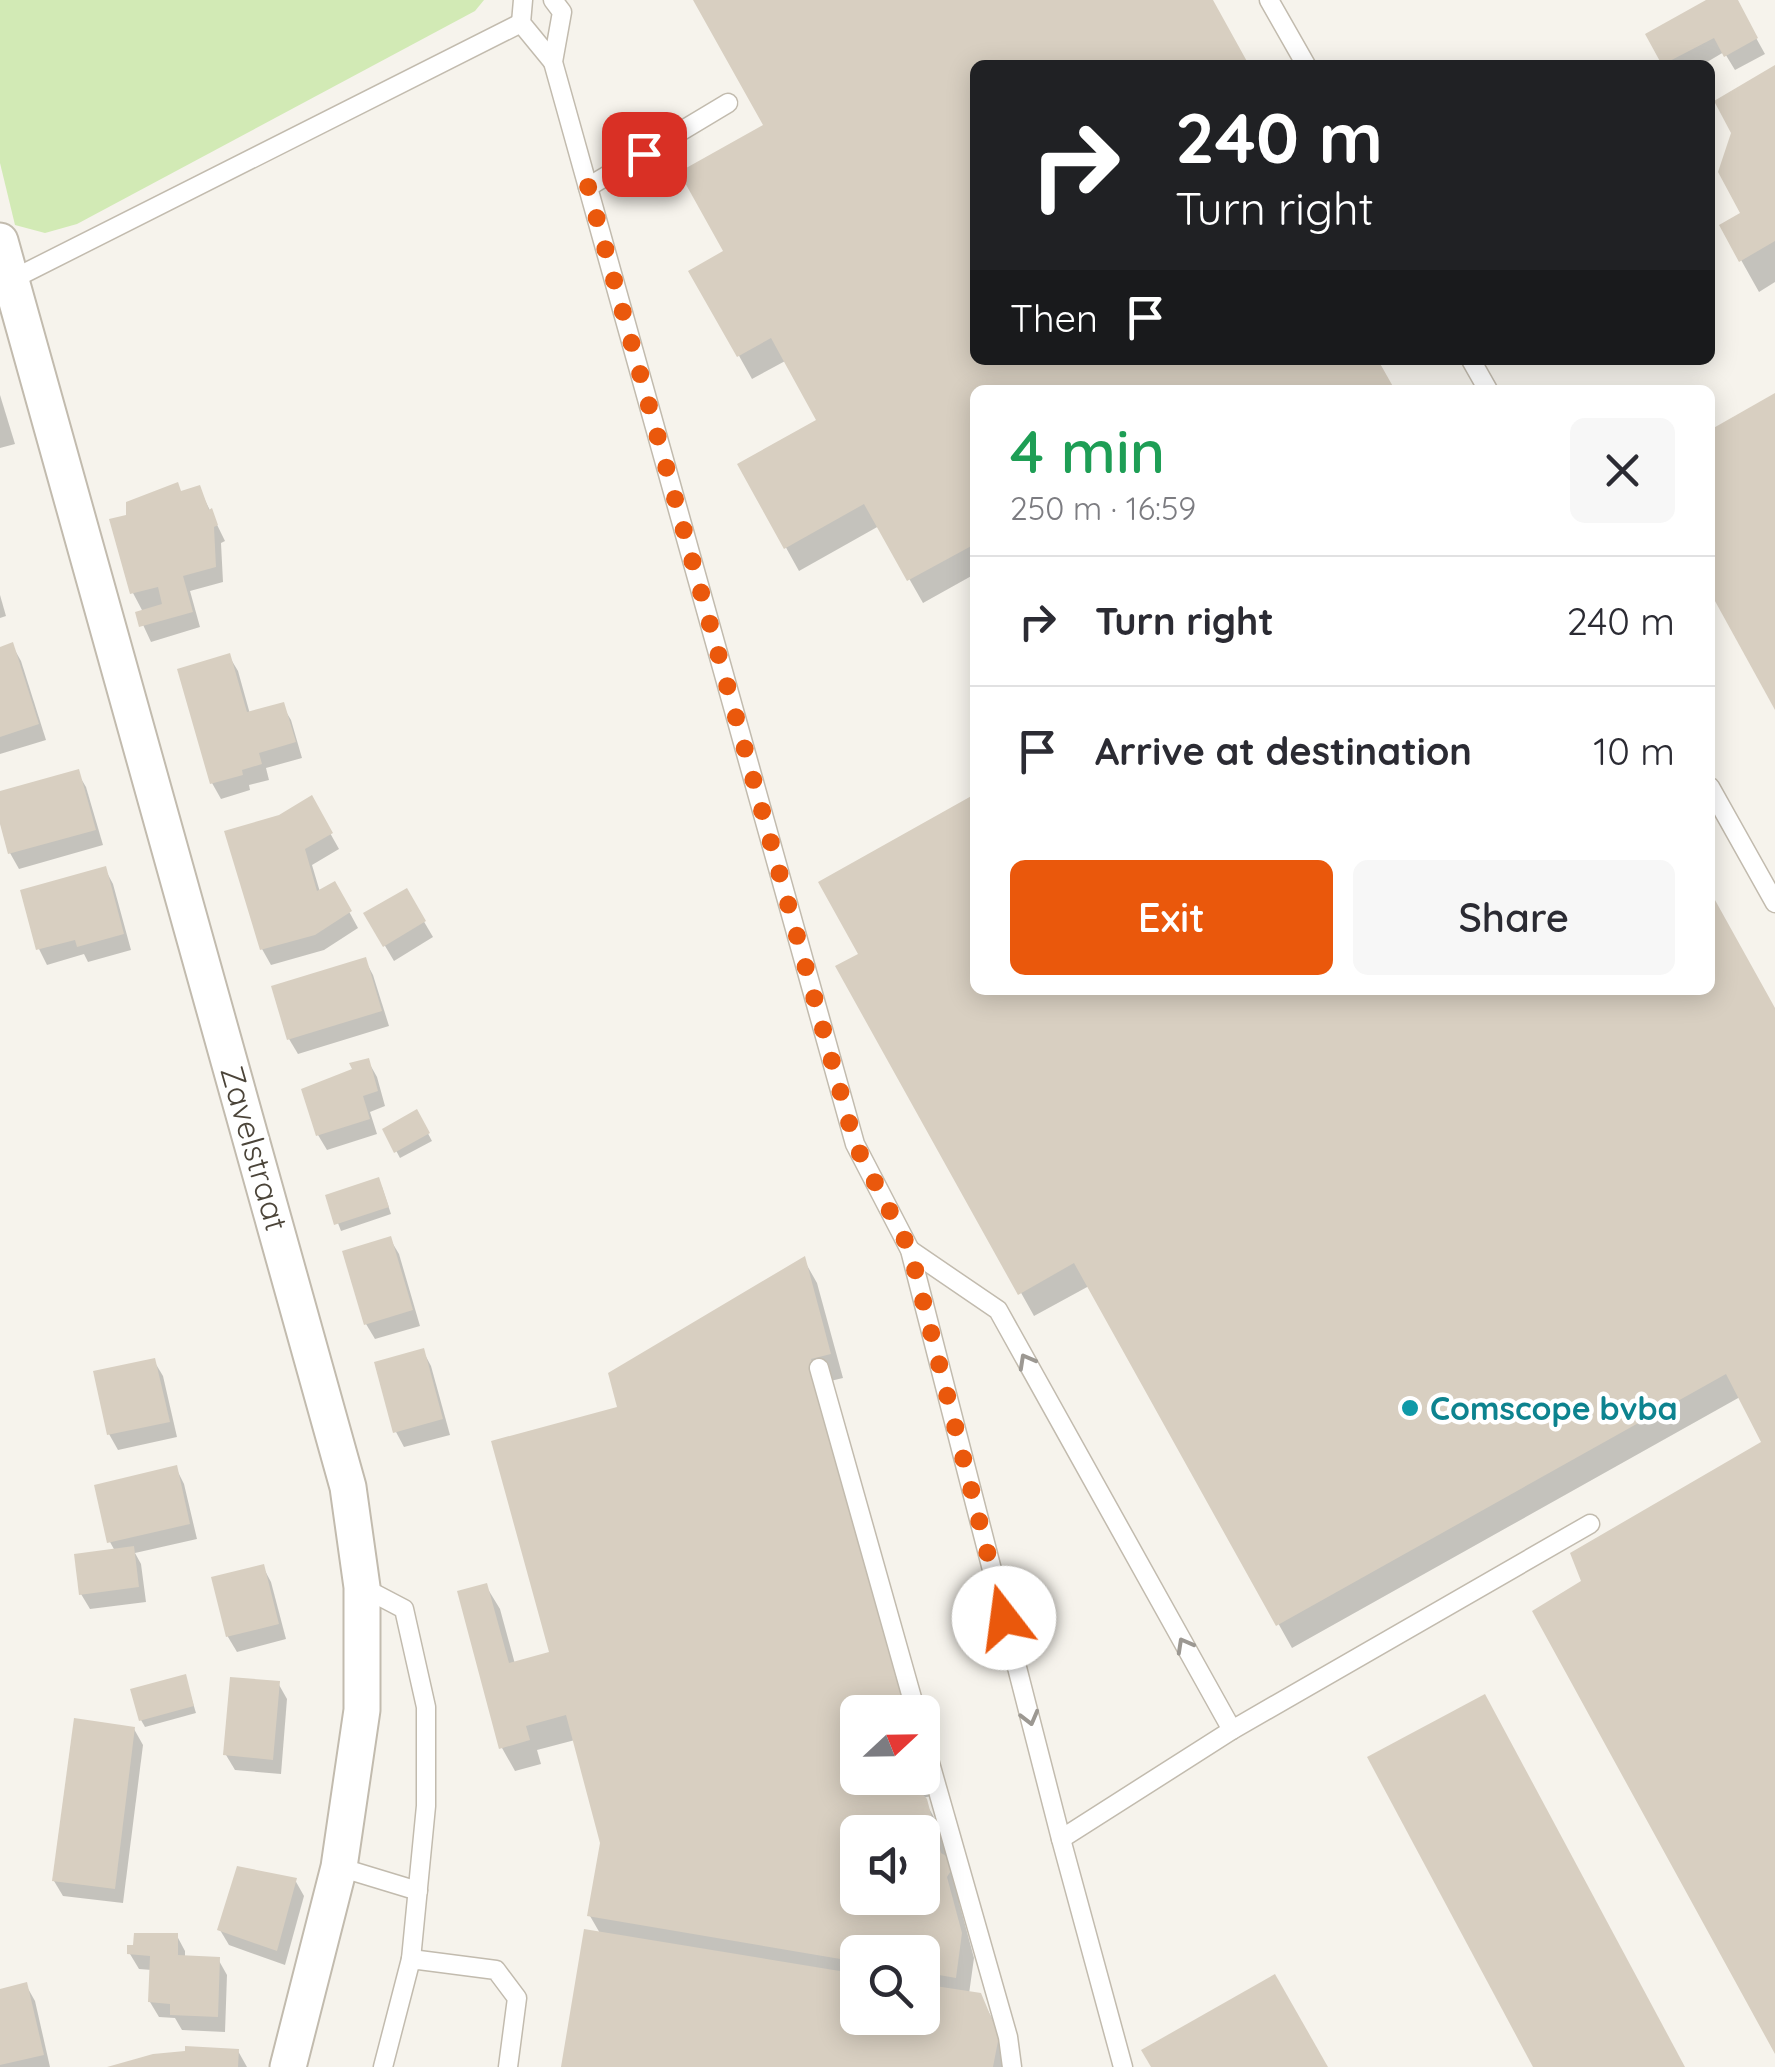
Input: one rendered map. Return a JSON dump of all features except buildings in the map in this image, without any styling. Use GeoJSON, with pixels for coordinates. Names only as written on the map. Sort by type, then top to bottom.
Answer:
{"type":"FeatureCollection","features":[{"type":"Feature","properties":{"kind":"street","name":"Zavelstraat"},"geometry":{"type":"LineString","coordinates":[[0,242],[348,1487],[362,1586],[362,1710],[339,1867],[288,2067]]}},
{"type":"Feature","properties":{"kind":"lane"},"geometry":{"type":"LineString","coordinates":[[523,0],[521,23],[553,62],[855,1144],[910,1250],[1123,2067]]}},
{"type":"Feature","properties":{"kind":"lane"},"geometry":{"type":"LineString","coordinates":[[552,0],[562,12],[553,62]]}},
{"type":"Feature","properties":{"kind":"lane"},"geometry":{"type":"LineString","coordinates":[[1269,0],[1303,60]]}},
{"type":"Feature","properties":{"kind":"lane"},"geometry":{"type":"LineString","coordinates":[[10,280],[521,23]]}},
{"type":"Feature","properties":{"kind":"lane"},"geometry":{"type":"LineString","coordinates":[[588,187],[728,103]]}},
{"type":"Feature","properties":{"kind":"lane"},"geometry":{"type":"LineString","coordinates":[[1715,795],[1775,902]]}},
{"type":"Feature","properties":{"kind":"lane"},"geometry":{"type":"LineString","coordinates":[[910,1250],[998,1310],[1232,1730]]}},
{"type":"Feature","properties":{"kind":"lane"},"geometry":{"type":"LineString","coordinates":[[819,1368],[911,1695]]}},
{"type":"Feature","properties":{"kind":"lane"},"geometry":{"type":"LineString","coordinates":[[1061,1838],[1232,1730],[1590,1524]]}},
{"type":"Feature","properties":{"kind":"lane"},"geometry":{"type":"LineString","coordinates":[[362,1586],[404,1609],[426,1707],[426,1806],[411,1959],[382,2067]]}},
{"type":"Feature","properties":{"kind":"lane"},"geometry":{"type":"LineString","coordinates":[[939,1795],[1008,2037],[1012,2067]]}},
{"type":"Feature","properties":{"kind":"lane"},"geometry":{"type":"LineString","coordinates":[[339,1867],[418,1891]]}},
{"type":"Feature","properties":{"kind":"lane"},"geometry":{"type":"LineString","coordinates":[[411,1959],[496,1970],[517,1998],[508,2067]]}},
{"type":"Feature","properties":{"kind":"green space"},"geometry":{"type":"Polygon","coordinates":[[[0,0],[484,0],[475,11],[77,224],[45,233],[15,225],[0,163],[0,0]]]}},
{"type":"Feature","properties":{"kind":"place","name":"Comscope bvba"},"geometry":{"type":"Point","coordinates":[1410,1408]}},
{"type":"Feature","properties":{"kind":"route"},"geometry":{"type":"LineString","coordinates":[[644,154],[588,187],[855,1144],[910,1250],[1004,1618]]}}]}
